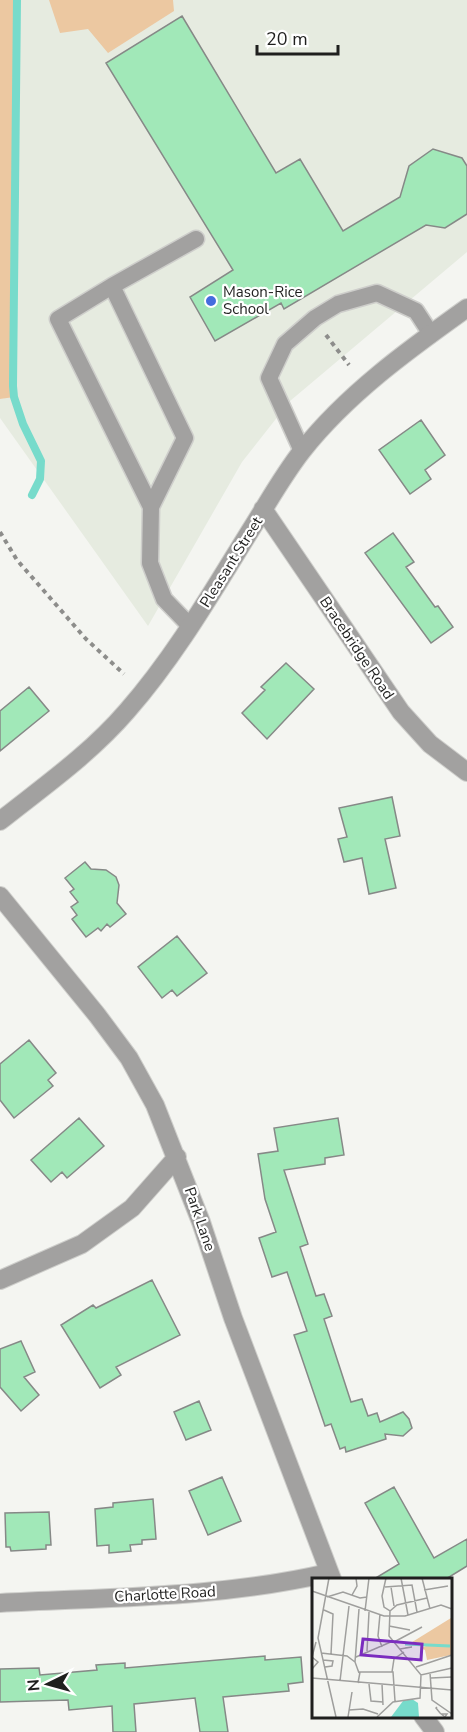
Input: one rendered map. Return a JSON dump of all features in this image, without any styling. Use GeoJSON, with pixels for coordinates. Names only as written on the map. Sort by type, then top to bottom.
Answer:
{"type":"FeatureCollection","features":[{"type":"Feature","properties":{"kind":"street","name":"Pleasant Street"},"geometry":{"type":"LineString","coordinates":[[0,821],[92,748],[128,710],[172,655],[302,451],[348,402],[431,334],[467,308]]}},
{"type":"Feature","properties":{"kind":"street","name":"Bracebridge Road"},"geometry":{"type":"LineString","coordinates":[[263,509],[401,712],[430,744],[467,772]]}},
{"type":"Feature","properties":{"kind":"street","name":"Park Lane"},"geometry":{"type":"LineString","coordinates":[[0,896],[62,969],[129,1058],[155,1105],[177,1157],[233,1318],[330,1576]]}},
{"type":"Feature","properties":{"kind":"street"},"geometry":{"type":"LineString","coordinates":[[0,1280],[82,1245],[132,1208],[177,1157]]}},
{"type":"Feature","properties":{"kind":"street","name":"Charlotte Road"},"geometry":{"type":"LineString","coordinates":[[0,1603],[220,1590],[312,1579]]}},
{"type":"Feature","properties":{"kind":"street"},"geometry":{"type":"LineString","coordinates":[[424,1717],[435,1732]]}},
{"type":"Feature","properties":{"kind":"lane"},"geometry":{"type":"LineString","coordinates":[[151,507],[58,319],[195,239]]}},
{"type":"Feature","properties":{"kind":"lane"},"geometry":{"type":"LineString","coordinates":[[112,286],[185,438],[151,507],[150,563],[164,599],[190,626]]}},
{"type":"Feature","properties":{"kind":"lane"},"geometry":{"type":"LineString","coordinates":[[302,451],[269,378],[285,344],[315,318],[338,304],[377,293],[416,311],[431,334]]}},
{"type":"Feature","properties":{"kind":"path"},"geometry":{"type":"LineString","coordinates":[[324,333],[349,365]]}},
{"type":"Feature","properties":{"kind":"path"},"geometry":{"type":"LineString","coordinates":[[0,532],[17,560],[86,639],[124,674]]}},
{"type":"Feature","properties":{"kind":"shaded area"},"geometry":{"type":"Polygon","coordinates":[[[0,0],[17,0],[14,397],[0,399],[0,0]]]}},
{"type":"Feature","properties":{"kind":"shaded area","name":"Mason-Rice School"},"geometry":{"type":"Polygon","coordinates":[[[17,0],[467,0],[467,252],[290,401],[242,462],[148,626],[0,418],[0,399],[14,396],[17,0]]]}},
{"type":"Feature","properties":{"kind":"shaded area"},"geometry":{"type":"Polygon","coordinates":[[[49,0],[173,0],[174,11],[108,53],[88,29],[60,33],[49,0]]]}},
{"type":"Feature","properties":{"kind":"building"},"geometry":{"type":"Polygon","coordinates":[[[182,16],[276,173],[300,159],[343,231],[400,197],[409,166],[433,149],[462,158],[467,166],[467,214],[445,228],[426,225],[284,309],[281,303],[215,341],[190,297],[233,270],[106,63],[182,16]]]}},
{"type":"Feature","properties":{"kind":"building"},"geometry":{"type":"Polygon","coordinates":[[[421,420],[445,455],[425,470],[431,479],[410,494],[379,450],[421,420]]]}},
{"type":"Feature","properties":{"kind":"building"},"geometry":{"type":"Polygon","coordinates":[[[393,533],[414,562],[406,567],[435,607],[438,606],[453,627],[431,643],[365,553],[393,533]]]}},
{"type":"Feature","properties":{"kind":"building"},"geometry":{"type":"Polygon","coordinates":[[[286,663],[314,689],[267,739],[242,713],[265,690],[261,687],[286,663]]]}},
{"type":"Feature","properties":{"kind":"building"},"geometry":{"type":"Polygon","coordinates":[[[29,687],[49,711],[0,751],[0,711],[29,687]]]}},
{"type":"Feature","properties":{"kind":"building"},"geometry":{"type":"Polygon","coordinates":[[[392,797],[400,836],[385,839],[396,888],[369,894],[362,858],[344,862],[338,839],[347,837],[339,808],[392,797]]]}},
{"type":"Feature","properties":{"kind":"building"},"geometry":{"type":"Polygon","coordinates":[[[85,862],[91,869],[106,870],[116,877],[119,885],[117,903],[126,914],[110,927],[107,924],[101,931],[98,928],[86,937],[72,919],[77,915],[71,907],[78,902],[70,892],[74,889],[65,878],[85,862]]]}},
{"type":"Feature","properties":{"kind":"building"},"geometry":{"type":"Polygon","coordinates":[[[177,936],[207,973],[177,996],[172,990],[162,998],[138,967],[177,936]]]}},
{"type":"Feature","properties":{"kind":"building"},"geometry":{"type":"Polygon","coordinates":[[[29,1040],[56,1073],[48,1080],[53,1086],[14,1118],[0,1100],[0,1064],[29,1040]]]}},
{"type":"Feature","properties":{"kind":"building"},"geometry":{"type":"Polygon","coordinates":[[[79,1118],[104,1146],[67,1178],[62,1172],[51,1182],[31,1160],[79,1118]]]}},
{"type":"Feature","properties":{"kind":"building"},"geometry":{"type":"Polygon","coordinates":[[[338,1118],[344,1155],[325,1158],[325,1164],[284,1170],[308,1244],[300,1247],[316,1296],[324,1294],[332,1316],[324,1319],[351,1402],[362,1399],[368,1416],[377,1413],[380,1422],[403,1412],[412,1428],[403,1436],[385,1434],[386,1439],[346,1452],[345,1447],[340,1449],[331,1424],[325,1426],[294,1335],[307,1331],[287,1272],[272,1277],[259,1238],[276,1232],[265,1199],[258,1154],[278,1151],[274,1128],[338,1118]]]}},
{"type":"Feature","properties":{"kind":"building"},"geometry":{"type":"Polygon","coordinates":[[[152,1280],[180,1335],[116,1367],[121,1375],[100,1388],[61,1325],[93,1305],[96,1308],[152,1280]]]}},
{"type":"Feature","properties":{"kind":"building"},"geometry":{"type":"Polygon","coordinates":[[[21,1341],[35,1372],[24,1377],[39,1395],[21,1411],[0,1387],[0,1349],[21,1341]]]}},
{"type":"Feature","properties":{"kind":"building"},"geometry":{"type":"Polygon","coordinates":[[[199,1401],[211,1430],[186,1440],[174,1412],[199,1401]]]}},
{"type":"Feature","properties":{"kind":"building"},"geometry":{"type":"Polygon","coordinates":[[[222,1477],[241,1521],[208,1535],[189,1491],[222,1477]]]}},
{"type":"Feature","properties":{"kind":"building"},"geometry":{"type":"Polygon","coordinates":[[[394,1487],[434,1558],[467,1539],[467,1566],[448,1578],[376,1578],[399,1564],[365,1503],[394,1487]]]}},
{"type":"Feature","properties":{"kind":"building"},"geometry":{"type":"Polygon","coordinates":[[[153,1499],[156,1539],[142,1540],[142,1544],[130,1545],[131,1551],[109,1553],[109,1545],[97,1546],[95,1509],[113,1507],[113,1503],[153,1499]]]}},
{"type":"Feature","properties":{"kind":"building"},"geometry":{"type":"Polygon","coordinates":[[[49,1512],[51,1545],[46,1545],[46,1549],[11,1551],[10,1547],[6,1547],[5,1513],[49,1512]]]}},
{"type":"Feature","properties":{"kind":"building"},"geometry":{"type":"Polygon","coordinates":[[[265,1656],[265,1660],[301,1657],[303,1682],[288,1684],[289,1691],[223,1697],[228,1732],[200,1732],[195,1698],[134,1704],[136,1732],[113,1732],[112,1706],[69,1710],[68,1700],[0,1702],[0,1669],[39,1668],[40,1675],[97,1670],[96,1665],[125,1663],[125,1668],[265,1656]]]}},
{"type":"Feature","properties":{"kind":"waterway"},"geometry":{"type":"LineString","coordinates":[[17,0],[13,386],[14,397],[23,424],[41,461],[40,479],[32,495]]}},
{"type":"Feature","properties":{"kind":"place","name":"Mason-Rice School"},"geometry":{"type":"Point","coordinates":[211,301]}}]}
